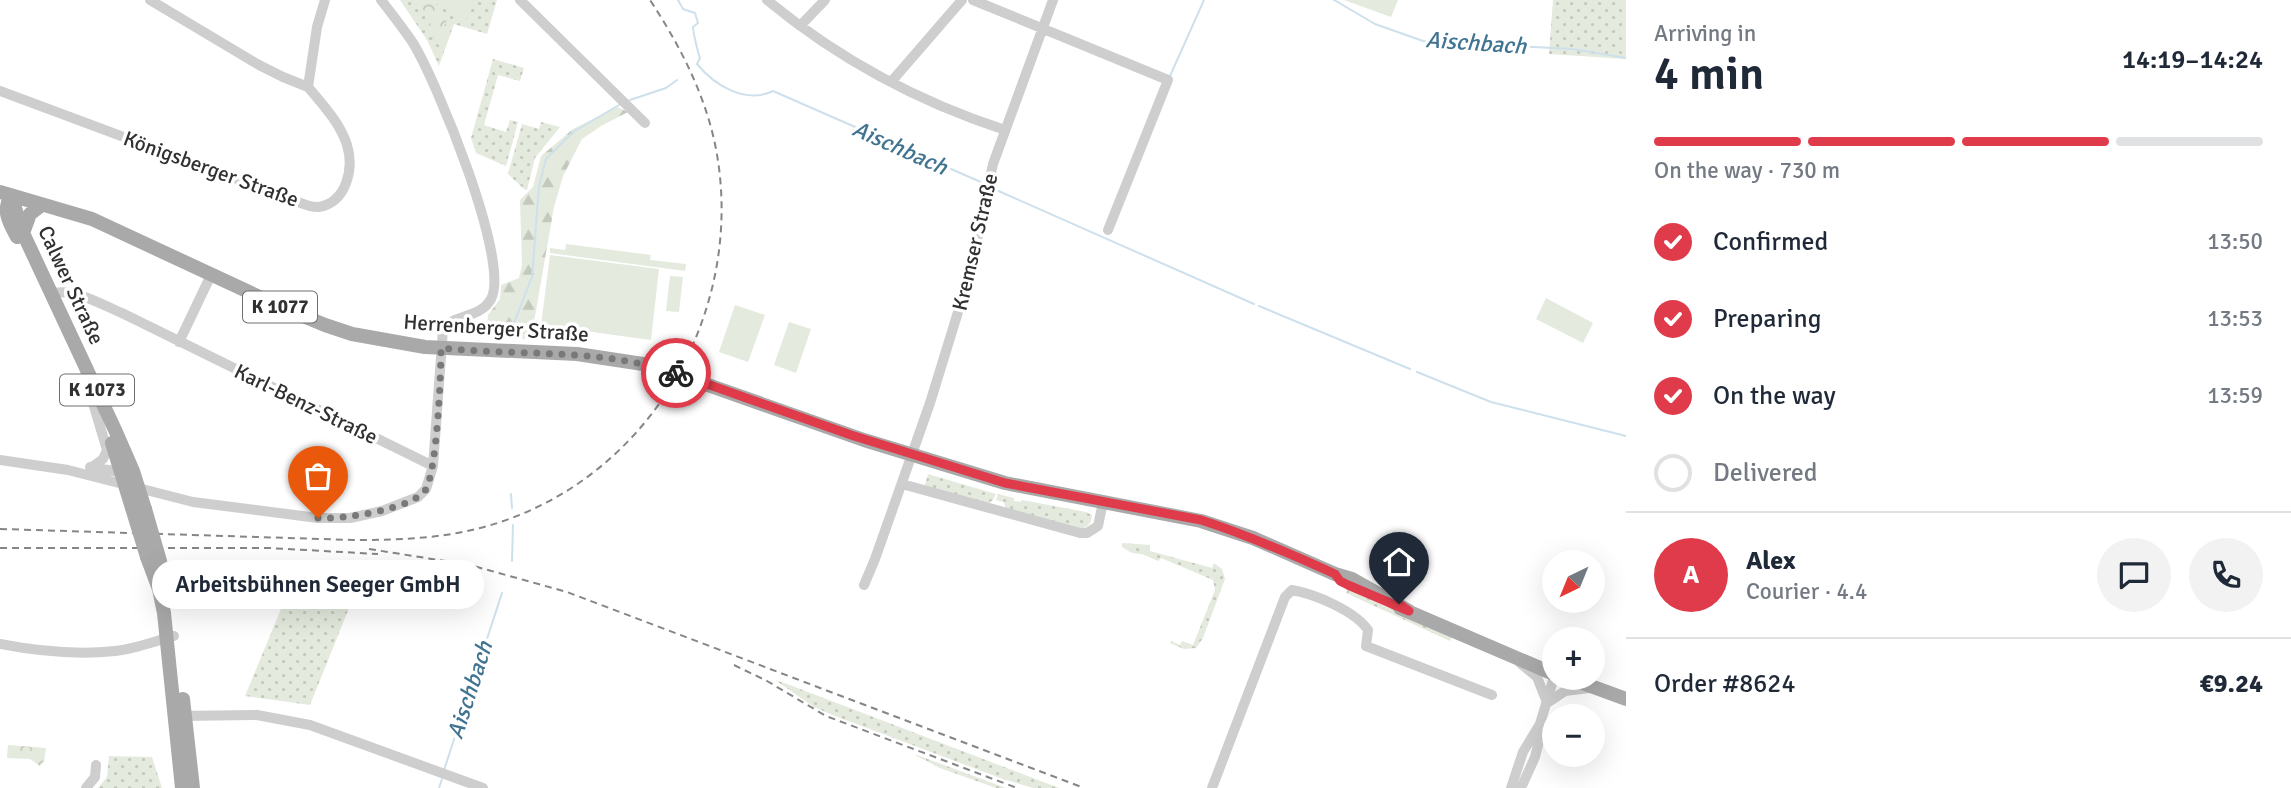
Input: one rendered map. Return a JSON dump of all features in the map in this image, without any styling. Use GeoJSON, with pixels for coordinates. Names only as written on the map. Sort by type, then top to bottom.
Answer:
{"type":"FeatureCollection","features":[{"type":"Feature","properties":{"kind":"main road","name":"Herrenberger Straße"},"geometry":{"type":"LineString","coordinates":[[7,197],[125,235]]}},
{"type":"Feature","properties":{"kind":"main road","name":"Herrenberger Straße"},"geometry":{"type":"LineString","coordinates":[[7,197],[92,219],[210,278],[325,326],[375,339],[441,348],[577,354],[643,364],[912,455],[1005,483],[1201,520],[1230,529],[1352,579],[1409,611],[1542,670]]}},
{"type":"Feature","properties":{"kind":"main road","name":"Calwer Straße"},"geometry":{"type":"LineString","coordinates":[[7,197],[5,220],[98,402],[139,509],[153,564],[163,588],[167,635],[193,788]]}},
{"type":"Feature","properties":{"kind":"main road","name":"Calwer Straße"},"geometry":{"type":"LineString","coordinates":[[7,197],[111,420],[128,481]]}},
{"type":"Feature","properties":{"kind":"main road"},"geometry":{"type":"LineString","coordinates":[[23,233],[30,214],[39,207]]}},
{"type":"Feature","properties":{"kind":"main road"},"geometry":{"type":"LineString","coordinates":[[1600,690],[1626,699]]}},
{"type":"Feature","properties":{"kind":"main road","name":"Calwer Straße"},"geometry":{"type":"LineString","coordinates":[[181,716],[182,788]]}},
{"type":"Feature","properties":{"kind":"street"},"geometry":{"type":"LineString","coordinates":[[150,0],[271,71],[309,87],[317,27],[326,0]]}},
{"type":"Feature","properties":{"kind":"street"},"geometry":{"type":"LineString","coordinates":[[68,470],[92,467],[193,502],[334,520],[382,510],[418,497],[426,489],[433,466],[442,334],[447,323],[475,314],[493,297],[494,278],[488,239],[447,111],[413,44],[381,0]]}},
{"type":"Feature","properties":{"kind":"street"},"geometry":{"type":"LineString","coordinates":[[520,0],[645,123]]}},
{"type":"Feature","properties":{"kind":"street"},"geometry":{"type":"LineString","coordinates":[[767,0],[834,49],[891,82],[958,113],[1005,130]]}},
{"type":"Feature","properties":{"kind":"street"},"geometry":{"type":"LineString","coordinates":[[800,26],[825,0]]}},
{"type":"Feature","properties":{"kind":"street"},"geometry":{"type":"LineString","coordinates":[[891,82],[962,0]]}},
{"type":"Feature","properties":{"kind":"street"},"geometry":{"type":"LineString","coordinates":[[972,0],[1168,80],[1108,230]]}},
{"type":"Feature","properties":{"kind":"street","name":"Kremser Straße"},"geometry":{"type":"LineString","coordinates":[[912,455],[968,280],[988,186],[1005,130],[1053,0]]}},
{"type":"Feature","properties":{"kind":"street","name":"Königsberger Straße"},"geometry":{"type":"LineString","coordinates":[[0,91],[293,200],[320,207],[334,200],[349,181],[348,147],[334,119],[309,87]]}},
{"type":"Feature","properties":{"kind":"street"},"geometry":{"type":"LineString","coordinates":[[179,342],[210,278]]}},
{"type":"Feature","properties":{"kind":"street","name":"Karl-Benz-Straße"},"geometry":{"type":"LineString","coordinates":[[50,294],[58,292],[80,296],[124,314],[433,466]]}},
{"type":"Feature","properties":{"kind":"street","name":"Calwer Straße"},"geometry":{"type":"LineString","coordinates":[[85,375],[85,383],[106,445],[104,457],[92,467]]}},
{"type":"Feature","properties":{"kind":"street"},"geometry":{"type":"LineString","coordinates":[[864,585],[912,455]]}},
{"type":"Feature","properties":{"kind":"street"},"geometry":{"type":"LineString","coordinates":[[0,460],[128,481]]}},
{"type":"Feature","properties":{"kind":"street"},"geometry":{"type":"LineString","coordinates":[[902,484],[1080,533],[1087,533],[1098,526],[1103,502]]}},
{"type":"Feature","properties":{"kind":"street","name":"Calwer Straße"},"geometry":{"type":"LineString","coordinates":[[153,564],[152,584],[160,624],[167,635]]}},
{"type":"Feature","properties":{"kind":"street"},"geometry":{"type":"LineString","coordinates":[[1212,788],[1285,597],[1292,590],[1340,608],[1362,621],[1368,630],[1366,646],[1492,695]]}},
{"type":"Feature","properties":{"kind":"street"},"geometry":{"type":"LineString","coordinates":[[0,644],[50,650],[116,651],[167,635]]}},
{"type":"Feature","properties":{"kind":"street"},"geometry":{"type":"LineString","coordinates":[[1514,658],[1537,677],[1547,703]]}},
{"type":"Feature","properties":{"kind":"street"},"geometry":{"type":"LineString","coordinates":[[1516,788],[1536,753],[1540,724],[1550,690]]}},
{"type":"Feature","properties":{"kind":"street"},"geometry":{"type":"LineString","coordinates":[[1547,703],[1569,690]]}},
{"type":"Feature","properties":{"kind":"street"},"geometry":{"type":"LineString","coordinates":[[181,716],[257,715],[299,723],[350,738],[483,788]]}},
{"type":"Feature","properties":{"kind":"street"},"geometry":{"type":"LineString","coordinates":[[1516,788],[1531,736],[1540,724]]}},
{"type":"Feature","properties":{"kind":"street"},"geometry":{"type":"LineString","coordinates":[[86,788],[95,777],[96,765]]}},
{"type":"Feature","properties":{"kind":"green space"},"geometry":{"type":"Polygon","coordinates":[[[400,0],[497,0],[487,34],[454,24],[439,66],[427,40],[400,0]]]}},
{"type":"Feature","properties":{"kind":"green space"},"geometry":{"type":"Polygon","coordinates":[[[418,0],[433,0],[439,17],[447,21],[443,28],[451,34],[442,49],[432,37],[430,22],[418,0]]]}},
{"type":"Feature","properties":{"kind":"green space"},"geometry":{"type":"Polygon","coordinates":[[[429,0],[476,0],[466,20],[429,0]]]}},
{"type":"Feature","properties":{"kind":"green space"},"geometry":{"type":"Polygon","coordinates":[[[1344,0],[1398,0],[1391,17],[1344,0]]]}},
{"type":"Feature","properties":{"kind":"green space"},"geometry":{"type":"Polygon","coordinates":[[[1553,0],[1626,0],[1626,59],[1549,54],[1553,0]]]}},
{"type":"Feature","properties":{"kind":"green space"},"geometry":{"type":"Polygon","coordinates":[[[493,59],[524,68],[520,81],[498,75],[484,125],[506,132],[510,120],[518,122],[506,166],[476,153],[471,138],[493,59]]]}},
{"type":"Feature","properties":{"kind":"green space"},"geometry":{"type":"Polygon","coordinates":[[[617,107],[628,112],[582,139],[563,176],[554,207],[531,339],[486,337],[488,315],[500,299],[501,285],[519,278],[522,265],[520,200],[533,187],[541,156],[573,129],[617,107]]]}},
{"type":"Feature","properties":{"kind":"green space"},"geometry":{"type":"Polygon","coordinates":[[[541,122],[560,127],[535,158],[527,190],[508,174],[522,124],[539,129],[541,122]]]}},
{"type":"Feature","properties":{"kind":"green space"},"geometry":{"type":"Polygon","coordinates":[[[566,244],[651,255],[650,260],[686,264],[685,271],[550,253],[550,248],[565,250],[566,244]]]}},
{"type":"Feature","properties":{"kind":"green space"},"geometry":{"type":"Polygon","coordinates":[[[550,255],[659,269],[651,340],[541,325],[550,255]]]}},
{"type":"Feature","properties":{"kind":"green space"},"geometry":{"type":"Polygon","coordinates":[[[670,276],[683,277],[679,312],[666,311],[670,276]]]}},
{"type":"Feature","properties":{"kind":"green space"},"geometry":{"type":"Polygon","coordinates":[[[1546,298],[1593,323],[1583,343],[1536,319],[1546,298]]]}},
{"type":"Feature","properties":{"kind":"green space"},"geometry":{"type":"Polygon","coordinates":[[[735,305],[765,315],[748,362],[719,352],[735,305]]]}},
{"type":"Feature","properties":{"kind":"green space"},"geometry":{"type":"Polygon","coordinates":[[[789,322],[811,329],[796,373],[774,365],[789,322]]]}},
{"type":"Feature","properties":{"kind":"green space"},"geometry":{"type":"Polygon","coordinates":[[[928,474],[996,494],[986,505],[924,488],[928,474]]]}},
{"type":"Feature","properties":{"kind":"green space"},"geometry":{"type":"Polygon","coordinates":[[[998,494],[1014,498],[1014,501],[1022,500],[1086,512],[1092,515],[1091,520],[1087,526],[1080,529],[1006,510],[1004,502],[996,500],[998,494]]]}},
{"type":"Feature","properties":{"kind":"green space"},"geometry":{"type":"Polygon","coordinates":[[[1122,543],[1150,545],[1150,551],[1212,568],[1214,563],[1222,569],[1225,579],[1203,638],[1196,648],[1184,649],[1170,643],[1171,641],[1180,645],[1182,641],[1193,645],[1215,590],[1213,580],[1161,558],[1158,561],[1132,553],[1122,547],[1122,543]]]}},
{"type":"Feature","properties":{"kind":"green space"},"geometry":{"type":"Polygon","coordinates":[[[295,575],[361,578],[310,705],[245,696],[295,575]]]}},
{"type":"Feature","properties":{"kind":"green space"},"geometry":{"type":"Polygon","coordinates":[[[1348,589],[1452,637],[1450,641],[1346,593],[1348,589]]]}},
{"type":"Feature","properties":{"kind":"green space"},"geometry":{"type":"Polygon","coordinates":[[[775,680],[1059,788],[1033,788],[1003,779],[835,716],[814,707],[775,680]]]}},
{"type":"Feature","properties":{"kind":"green space"},"geometry":{"type":"Polygon","coordinates":[[[8,745],[46,748],[44,761],[40,766],[30,759],[7,758],[8,745]]]}},
{"type":"Feature","properties":{"kind":"green space"},"geometry":{"type":"Polygon","coordinates":[[[915,755],[1006,788],[996,788],[940,768],[915,755]]]}},
{"type":"Feature","properties":{"kind":"green space"},"geometry":{"type":"Polygon","coordinates":[[[109,756],[152,757],[162,788],[98,788],[107,777],[109,756]]]}},
{"type":"Feature","properties":{"kind":"waterway","name":"Aischbach"},"geometry":{"type":"LineString","coordinates":[[678,0],[683,9],[695,13],[698,23],[693,27],[700,58],[697,64],[722,86],[752,95],[773,91],[983,183]]}},
{"type":"Feature","properties":{"kind":"waterway","name":"Aischbach"},"geometry":{"type":"LineString","coordinates":[[1170,76],[1204,0]]}},
{"type":"Feature","properties":{"kind":"waterway","name":"Aischbach"},"geometry":{"type":"LineString","coordinates":[[1334,0],[1375,24],[1423,41],[1573,49],[1626,58]]}},
{"type":"Feature","properties":{"kind":"waterway","name":"Aischbach"},"geometry":{"type":"LineString","coordinates":[[630,100],[666,88],[677,80]]}},
{"type":"Feature","properties":{"kind":"waterway","name":"Aischbach"},"geometry":{"type":"LineString","coordinates":[[510,333],[532,277],[539,186],[546,159],[573,132],[619,105]]}},
{"type":"Feature","properties":{"kind":"waterway"},"geometry":{"type":"LineString","coordinates":[[994,189],[1254,304]]}},
{"type":"Feature","properties":{"kind":"waterway"},"geometry":{"type":"LineString","coordinates":[[1259,306],[1410,369]]}},
{"type":"Feature","properties":{"kind":"waterway"},"geometry":{"type":"LineString","coordinates":[[1417,372],[1491,402],[1626,436]]}},
{"type":"Feature","properties":{"kind":"waterway","name":"Aischbach"},"geometry":{"type":"LineString","coordinates":[[511,494],[512,508]]}},
{"type":"Feature","properties":{"kind":"waterway","name":"Aischbach"},"geometry":{"type":"LineString","coordinates":[[512,561],[513,525]]}},
{"type":"Feature","properties":{"kind":"waterway","name":"Aischbach"},"geometry":{"type":"LineString","coordinates":[[444,770],[502,593]]}},
{"type":"Feature","properties":{"kind":"waterway","name":"Aischbach"},"geometry":{"type":"LineString","coordinates":[[439,788],[442,779]]}},
{"type":"Feature","properties":{"kind":"railway"},"geometry":{"type":"LineString","coordinates":[[0,529],[353,540],[432,537],[509,519],[563,493],[609,459],[649,417],[681,369],[704,317],[718,261],[722,203],[715,144],[689,69],[650,0]]}},
{"type":"Feature","properties":{"kind":"railway"},"geometry":{"type":"LineString","coordinates":[[0,548],[269,548],[378,554]]}},
{"type":"Feature","properties":{"kind":"railway"},"geometry":{"type":"LineString","coordinates":[[369,549],[470,565],[567,592],[1084,788]]}},
{"type":"Feature","properties":{"kind":"railway"},"geometry":{"type":"LineString","coordinates":[[734,665],[826,716],[1017,788]]}},
{"type":"Feature","properties":{"kind":"way so far"},"geometry":{"type":"LineString","coordinates":[[318,518],[334,520],[382,510],[418,497],[426,489],[433,466],[441,348],[599,356],[676,373]]}},
{"type":"Feature","properties":{"kind":"place","name":"Arbeitsbühnen Seeger GmbH"},"geometry":{"type":"Point","coordinates":[318,518]}},
{"type":"Feature","properties":{"kind":"route"},"geometry":{"type":"LineString","coordinates":[[676,373],[903,453],[1005,483],[1201,520],[1230,529],[1285,551],[1335,574],[1340,581],[1348,585],[1394,607],[1409,611],[1399,604]]}}]}
